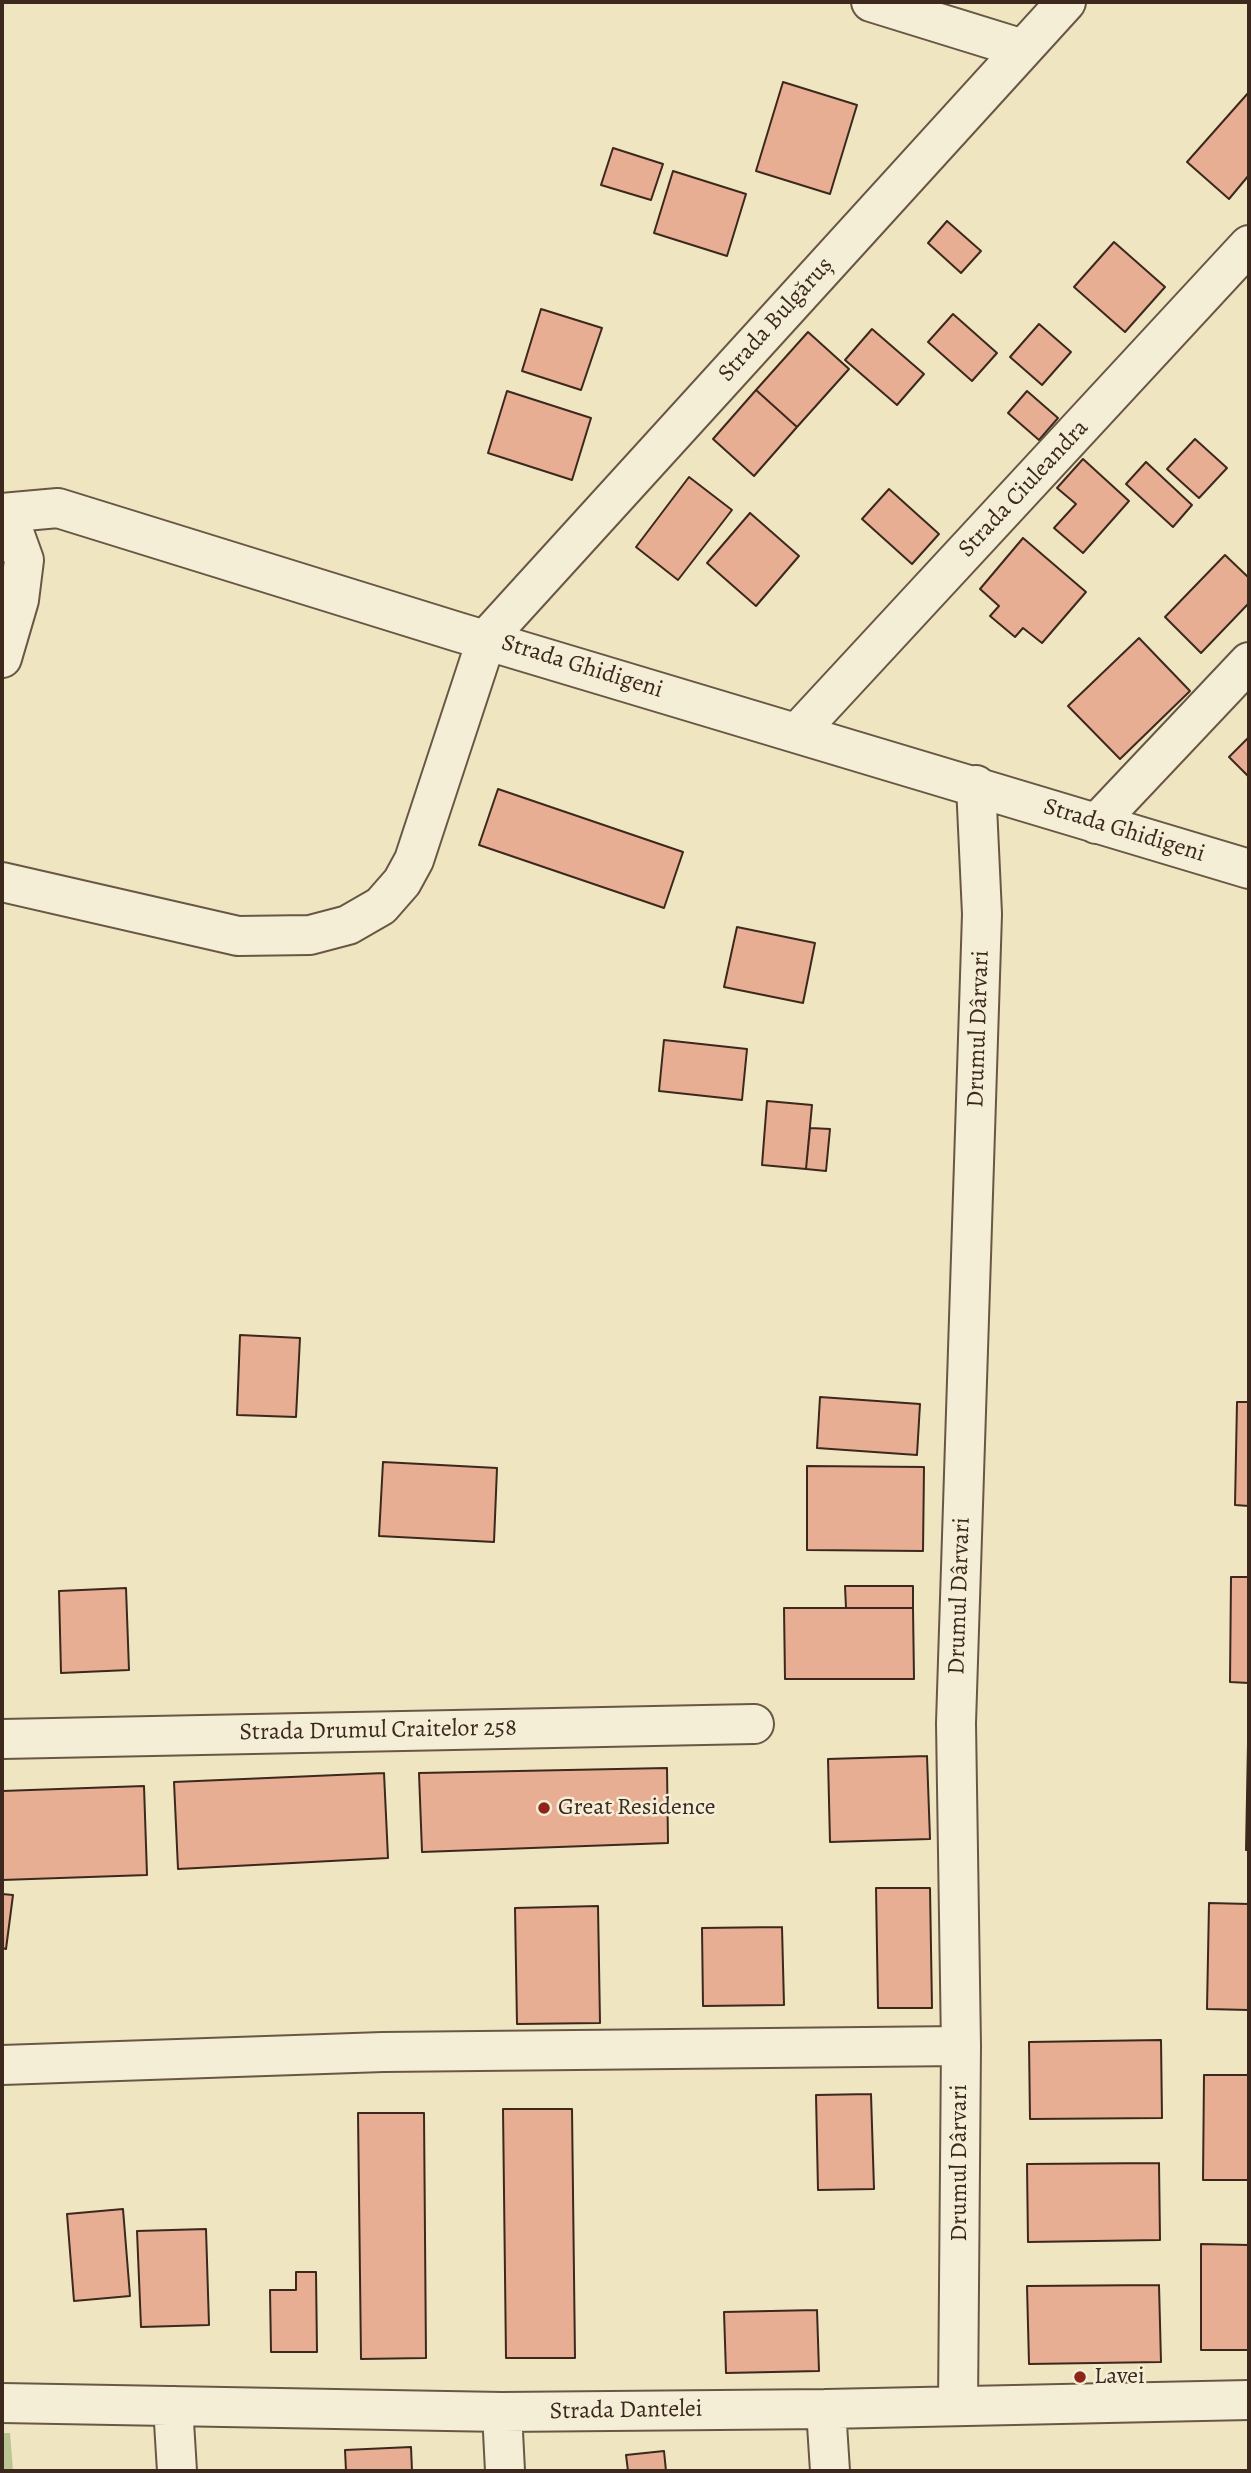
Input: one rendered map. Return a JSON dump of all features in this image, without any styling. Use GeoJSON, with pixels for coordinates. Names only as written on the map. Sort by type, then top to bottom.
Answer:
{"type":"FeatureCollection","features":[{"type":"Feature","properties":{"kind":"street"},"geometry":{"type":"LineString","coordinates":[[871,2],[1023,49]]}},
{"type":"Feature","properties":{"kind":"street","name":"Strada Bulgăruș"},"geometry":{"type":"LineString","coordinates":[[487,638],[1066,2]]}},
{"type":"Feature","properties":{"kind":"street","name":"Strada Ciuleandra"},"geometry":{"type":"LineString","coordinates":[[798,732],[1249,245]]}},
{"type":"Feature","properties":{"kind":"street"},"geometry":{"type":"LineString","coordinates":[[2,658],[19,600],[24,560],[15,535],[2,514],[58,508],[487,638]]}},
{"type":"Feature","properties":{"kind":"street","name":"Strada Ghidigeni"},"geometry":{"type":"LineString","coordinates":[[2,881],[238,936],[310,935],[348,925],[381,906],[402,882],[414,860],[487,638],[1249,869]]}},
{"type":"Feature","properties":{"kind":"street"},"geometry":{"type":"LineString","coordinates":[[1096,824],[1249,662]]}},
{"type":"Feature","properties":{"kind":"street","name":"Drumul Dârvari"},"geometry":{"type":"LineString","coordinates":[[958,2406],[961,2046],[956,1723],[982,914],[976,785]]}},
{"type":"Feature","properties":{"kind":"street","name":"Strada Drumul Craitelor 258"},"geometry":{"type":"LineString","coordinates":[[2,1739],[754,1724]]}},
{"type":"Feature","properties":{"kind":"street"},"geometry":{"type":"LineString","coordinates":[[2,2064],[383,2052],[961,2046]]}},
{"type":"Feature","properties":{"kind":"street","name":"Strada Dantelei"},"geometry":{"type":"LineString","coordinates":[[2,2403],[502,2412],[826,2409],[1249,2400]]}},
{"type":"Feature","properties":{"kind":"street"},"geometry":{"type":"LineString","coordinates":[[173,2406],[177,2471]]}},
{"type":"Feature","properties":{"kind":"street"},"geometry":{"type":"LineString","coordinates":[[826,2409],[830,2471]]}},
{"type":"Feature","properties":{"kind":"street"},"geometry":{"type":"LineString","coordinates":[[502,2412],[506,2471]]}},
{"type":"Feature","properties":{"kind":"green space"},"geometry":{"type":"Polygon","coordinates":[[[2,2433],[10,2433],[13,2471],[2,2471],[2,2433]]]}},
{"type":"Feature","properties":{"kind":"building"},"geometry":{"type":"Polygon","coordinates":[[[783,82],[857,105],[830,194],[756,171],[783,82]]]}},
{"type":"Feature","properties":{"kind":"building"},"geometry":{"type":"Polygon","coordinates":[[[1249,92],[1249,175],[1229,199],[1187,162],[1249,92]]]}},
{"type":"Feature","properties":{"kind":"building"},"geometry":{"type":"Polygon","coordinates":[[[613,148],[663,164],[651,200],[601,185],[613,148]]]}},
{"type":"Feature","properties":{"kind":"building"},"geometry":{"type":"Polygon","coordinates":[[[673,171],[746,194],[727,256],[654,233],[673,171]]]}},
{"type":"Feature","properties":{"kind":"building"},"geometry":{"type":"Polygon","coordinates":[[[947,221],[981,251],[961,273],[928,243],[947,221]]]}},
{"type":"Feature","properties":{"kind":"building"},"geometry":{"type":"Polygon","coordinates":[[[1114,242],[1165,287],[1125,332],[1074,287],[1114,242]]]}},
{"type":"Feature","properties":{"kind":"building"},"geometry":{"type":"Polygon","coordinates":[[[541,309],[602,328],[581,390],[522,371],[541,309]]]}},
{"type":"Feature","properties":{"kind":"building"},"geometry":{"type":"Polygon","coordinates":[[[953,314],[997,353],[972,381],[928,342],[953,314]]]}},
{"type":"Feature","properties":{"kind":"building"},"geometry":{"type":"Polygon","coordinates":[[[1039,324],[1071,352],[1042,385],[1010,357],[1039,324]]]}},
{"type":"Feature","properties":{"kind":"building"},"geometry":{"type":"Polygon","coordinates":[[[872,329],[924,374],[897,405],[845,360],[872,329]]]}},
{"type":"Feature","properties":{"kind":"building"},"geometry":{"type":"Polygon","coordinates":[[[808,332],[849,369],[797,427],[756,390],[808,332]]]}},
{"type":"Feature","properties":{"kind":"building"},"geometry":{"type":"Polygon","coordinates":[[[756,390],[797,427],[754,476],[713,439],[756,390]]]}},
{"type":"Feature","properties":{"kind":"building"},"geometry":{"type":"Polygon","coordinates":[[[507,391],[591,418],[572,480],[488,453],[507,391]]]}},
{"type":"Feature","properties":{"kind":"building"},"geometry":{"type":"Polygon","coordinates":[[[1027,391],[1058,418],[1039,440],[1008,413],[1027,391]]]}},
{"type":"Feature","properties":{"kind":"building"},"geometry":{"type":"Polygon","coordinates":[[[1195,439],[1227,468],[1199,498],[1167,469],[1195,439]]]}},
{"type":"Feature","properties":{"kind":"building"},"geometry":{"type":"Polygon","coordinates":[[[1083,459],[1129,501],[1083,553],[1054,528],[1076,504],[1057,488],[1083,459]]]}},
{"type":"Feature","properties":{"kind":"building"},"geometry":{"type":"Polygon","coordinates":[[[1146,462],[1192,505],[1173,527],[1126,484],[1146,462]]]}},
{"type":"Feature","properties":{"kind":"building"},"geometry":{"type":"Polygon","coordinates":[[[689,477],[732,510],[678,580],[636,547],[689,477]]]}},
{"type":"Feature","properties":{"kind":"building"},"geometry":{"type":"Polygon","coordinates":[[[889,489],[939,534],[912,564],[862,519],[889,489]]]}},
{"type":"Feature","properties":{"kind":"building"},"geometry":{"type":"Polygon","coordinates":[[[750,513],[799,556],[756,606],[707,563],[750,513]]]}},
{"type":"Feature","properties":{"kind":"building"},"geometry":{"type":"Polygon","coordinates":[[[1023,538],[1086,592],[1042,643],[1023,628],[1015,637],[990,616],[999,606],[980,589],[1023,538]]]}},
{"type":"Feature","properties":{"kind":"building"},"geometry":{"type":"Polygon","coordinates":[[[1225,555],[1249,578],[1249,603],[1201,653],[1165,617],[1225,555]]]}},
{"type":"Feature","properties":{"kind":"building"},"geometry":{"type":"Polygon","coordinates":[[[1139,638],[1190,691],[1120,759],[1068,706],[1139,638]]]}},
{"type":"Feature","properties":{"kind":"building"},"geometry":{"type":"Polygon","coordinates":[[[1249,737],[1249,777],[1229,757],[1249,737]]]}},
{"type":"Feature","properties":{"kind":"building"},"geometry":{"type":"Polygon","coordinates":[[[498,789],[683,852],[664,908],[479,845],[498,789]]]}},
{"type":"Feature","properties":{"kind":"building"},"geometry":{"type":"Polygon","coordinates":[[[737,927],[815,943],[803,1003],[724,987],[737,927]]]}},
{"type":"Feature","properties":{"kind":"building"},"geometry":{"type":"Polygon","coordinates":[[[664,1040],[747,1049],[742,1100],[659,1091],[664,1040]]]}},
{"type":"Feature","properties":{"kind":"building"},"geometry":{"type":"Polygon","coordinates":[[[767,1101],[812,1105],[806,1169],[762,1165],[767,1101]]]}},
{"type":"Feature","properties":{"kind":"building"},"geometry":{"type":"Polygon","coordinates":[[[810,1128],[830,1129],[826,1171],[806,1169],[810,1128]]]}},
{"type":"Feature","properties":{"kind":"building"},"geometry":{"type":"Polygon","coordinates":[[[240,1335],[300,1338],[296,1417],[237,1415],[240,1335]]]}},
{"type":"Feature","properties":{"kind":"building"},"geometry":{"type":"Polygon","coordinates":[[[820,1397],[920,1404],[917,1455],[817,1448],[820,1397]]]}},
{"type":"Feature","properties":{"kind":"building"},"geometry":{"type":"Polygon","coordinates":[[[1237,1402],[1249,1402],[1249,1506],[1235,1505],[1237,1402]]]}},
{"type":"Feature","properties":{"kind":"building"},"geometry":{"type":"Polygon","coordinates":[[[383,1462],[497,1468],[494,1542],[379,1536],[383,1462]]]}},
{"type":"Feature","properties":{"kind":"building"},"geometry":{"type":"Polygon","coordinates":[[[807,1466],[924,1467],[923,1551],[807,1550],[807,1466]]]}},
{"type":"Feature","properties":{"kind":"building"},"geometry":{"type":"Polygon","coordinates":[[[1231,1577],[1249,1577],[1249,1683],[1230,1682],[1231,1577]]]}},
{"type":"Feature","properties":{"kind":"building"},"geometry":{"type":"Polygon","coordinates":[[[845,1586],[913,1586],[913,1608],[846,1608],[845,1586]]]}},
{"type":"Feature","properties":{"kind":"building"},"geometry":{"type":"Polygon","coordinates":[[[126,1588],[129,1670],[61,1673],[59,1591],[126,1588]]]}},
{"type":"Feature","properties":{"kind":"building"},"geometry":{"type":"Polygon","coordinates":[[[784,1608],[913,1608],[914,1679],[785,1679],[784,1608]]]}},
{"type":"Feature","properties":{"kind":"building"},"geometry":{"type":"Polygon","coordinates":[[[1248,1744],[1249,1850],[1246,1850],[1248,1744]]]}},
{"type":"Feature","properties":{"kind":"building"},"geometry":{"type":"Polygon","coordinates":[[[927,1756],[930,1839],[830,1842],[828,1759],[927,1756]]]}},
{"type":"Feature","properties":{"kind":"building","name":"Great Residence"},"geometry":{"type":"Polygon","coordinates":[[[667,1768],[668,1843],[422,1852],[419,1773],[667,1768]]]}},
{"type":"Feature","properties":{"kind":"building"},"geometry":{"type":"Polygon","coordinates":[[[384,1773],[388,1858],[178,1869],[174,1782],[384,1773]]]}},
{"type":"Feature","properties":{"kind":"building"},"geometry":{"type":"Polygon","coordinates":[[[144,1786],[147,1875],[2,1880],[2,1791],[144,1786]]]}},
{"type":"Feature","properties":{"kind":"building"},"geometry":{"type":"Polygon","coordinates":[[[876,1888],[930,1888],[932,2008],[878,2008],[876,1888]]]}},
{"type":"Feature","properties":{"kind":"building"},"geometry":{"type":"Polygon","coordinates":[[[2,1894],[13,1895],[6,1949],[2,1948],[2,1894]]]}},
{"type":"Feature","properties":{"kind":"building"},"geometry":{"type":"Polygon","coordinates":[[[1209,1903],[1249,1904],[1249,2010],[1207,2009],[1209,1903]]]}},
{"type":"Feature","properties":{"kind":"building"},"geometry":{"type":"Polygon","coordinates":[[[598,1906],[600,2023],[517,2024],[515,1908],[598,1906]]]}},
{"type":"Feature","properties":{"kind":"building"},"geometry":{"type":"Polygon","coordinates":[[[782,1927],[784,2005],[703,2006],[702,1928],[782,1927]]]}},
{"type":"Feature","properties":{"kind":"building"},"geometry":{"type":"Polygon","coordinates":[[[1161,2040],[1162,2118],[1030,2119],[1029,2042],[1161,2040]]]}},
{"type":"Feature","properties":{"kind":"building"},"geometry":{"type":"Polygon","coordinates":[[[1204,2075],[1249,2075],[1249,2180],[1203,2180],[1204,2075]]]}},
{"type":"Feature","properties":{"kind":"building"},"geometry":{"type":"Polygon","coordinates":[[[871,2094],[874,2189],[818,2190],[816,2095],[871,2094]]]}},
{"type":"Feature","properties":{"kind":"building"},"geometry":{"type":"Polygon","coordinates":[[[503,2109],[572,2109],[575,2358],[506,2358],[503,2109]]]}},
{"type":"Feature","properties":{"kind":"building"},"geometry":{"type":"Polygon","coordinates":[[[358,2113],[424,2113],[426,2358],[361,2359],[358,2113]]]}},
{"type":"Feature","properties":{"kind":"building"},"geometry":{"type":"Polygon","coordinates":[[[1159,2163],[1160,2240],[1028,2242],[1027,2164],[1159,2163]]]}},
{"type":"Feature","properties":{"kind":"building"},"geometry":{"type":"Polygon","coordinates":[[[123,2209],[130,2296],[74,2301],[67,2214],[123,2209]]]}},
{"type":"Feature","properties":{"kind":"building"},"geometry":{"type":"Polygon","coordinates":[[[206,2229],[209,2325],[141,2327],[137,2231],[206,2229]]]}},
{"type":"Feature","properties":{"kind":"building"},"geometry":{"type":"Polygon","coordinates":[[[1201,2244],[1249,2245],[1249,2350],[1201,2350],[1201,2244]]]}},
{"type":"Feature","properties":{"kind":"building"},"geometry":{"type":"Polygon","coordinates":[[[296,2272],[316,2272],[317,2352],[271,2352],[270,2290],[296,2290],[296,2272]]]}},
{"type":"Feature","properties":{"kind":"building"},"geometry":{"type":"Polygon","coordinates":[[[1159,2285],[1161,2362],[1029,2364],[1027,2286],[1159,2285]]]}},
{"type":"Feature","properties":{"kind":"building"},"geometry":{"type":"Polygon","coordinates":[[[817,2310],[819,2371],[726,2373],[724,2312],[817,2310]]]}},
{"type":"Feature","properties":{"kind":"building"},"geometry":{"type":"Polygon","coordinates":[[[411,2447],[412,2471],[346,2471],[345,2450],[411,2447]]]}},
{"type":"Feature","properties":{"kind":"building"},"geometry":{"type":"Polygon","coordinates":[[[664,2451],[666,2471],[628,2471],[626,2455],[664,2451]]]}},
{"type":"Feature","properties":{"kind":"place","name":"Great Residence"},"geometry":{"type":"Point","coordinates":[544,1808]}},
{"type":"Feature","properties":{"kind":"place","name":"Lavei"},"geometry":{"type":"Point","coordinates":[1080,2377]}}]}
